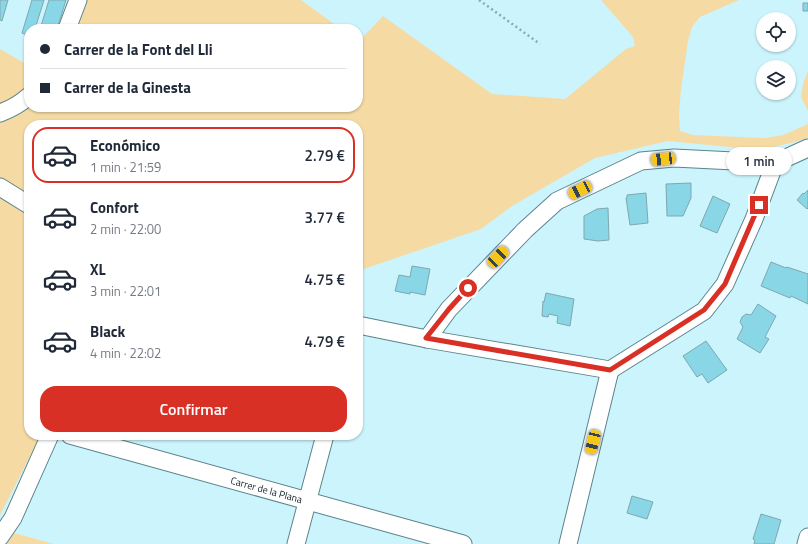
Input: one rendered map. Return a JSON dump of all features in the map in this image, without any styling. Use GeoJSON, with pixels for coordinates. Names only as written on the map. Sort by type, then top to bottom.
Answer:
{"type":"FeatureCollection","features":[{"type":"Feature","properties":{"kind":"street"},"geometry":{"type":"LineString","coordinates":[[69,24],[78,0]]}},
{"type":"Feature","properties":{"kind":"street"},"geometry":{"type":"LineString","coordinates":[[0,113],[9,110],[24,100]]}},
{"type":"Feature","properties":{"kind":"street"},"geometry":{"type":"LineString","coordinates":[[426,338],[449,309],[503,252],[525,230],[558,201],[564,198],[641,161],[674,158],[775,163],[808,148]]}},
{"type":"Feature","properties":{"kind":"street"},"geometry":{"type":"LineString","coordinates":[[363,326],[610,370],[704,310],[725,284],[754,218],[775,163]]}},
{"type":"Feature","properties":{"kind":"street"},"geometry":{"type":"LineString","coordinates":[[0,188],[24,202]]}},
{"type":"Feature","properties":{"kind":"street"},"geometry":{"type":"LineString","coordinates":[[568,544],[610,370]]}},
{"type":"Feature","properties":{"kind":"street"},"geometry":{"type":"LineString","coordinates":[[0,537],[13,518],[48,440]]}},
{"type":"Feature","properties":{"kind":"street","name":"Carrer de la Plana"},"geometry":{"type":"LineString","coordinates":[[88,440],[463,544]]}},
{"type":"Feature","properties":{"kind":"street"},"geometry":{"type":"LineString","coordinates":[[296,544],[324,440]]}},
{"type":"Feature","properties":{"kind":"street"},"geometry":{"type":"LineString","coordinates":[[806,544],[808,537]]}},
{"type":"Feature","properties":{"kind":"path"},"geometry":{"type":"LineString","coordinates":[[479,0],[540,44]]}},
{"type":"Feature","properties":{"kind":"shaded area"},"geometry":{"type":"Polygon","coordinates":[[[71,0],[301,0],[334,24],[63,24],[71,0]]]}},
{"type":"Feature","properties":{"kind":"shaded area"},"geometry":{"type":"Polygon","coordinates":[[[601,0],[739,0],[700,17],[692,27],[688,41],[681,89],[679,114],[680,131],[693,135],[765,138],[783,135],[808,123],[808,138],[760,150],[668,141],[595,158],[512,206],[481,229],[363,269],[363,120],[24,120],[24,440],[38,440],[0,515],[0,49],[24,63],[24,112],[363,112],[363,37],[383,16],[492,94],[565,99],[626,49],[635,46],[633,37],[601,0]]]}},
{"type":"Feature","properties":{"kind":"shaded area"},"geometry":{"type":"Polygon","coordinates":[[[808,71],[808,111],[801,97],[803,84],[808,71]]]}},
{"type":"Feature","properties":{"kind":"shaded area"},"geometry":{"type":"Polygon","coordinates":[[[14,533],[54,544],[7,544],[14,533]]]}},
{"type":"Feature","properties":{"kind":"building"},"geometry":{"type":"Polygon","coordinates":[[[0,0],[8,0],[2,21],[0,20],[0,0]]]}},
{"type":"Feature","properties":{"kind":"building"},"geometry":{"type":"Polygon","coordinates":[[[32,0],[44,0],[37,24],[25,24],[32,0]]]}},
{"type":"Feature","properties":{"kind":"building"},"geometry":{"type":"Polygon","coordinates":[[[49,0],[66,0],[59,24],[42,24],[49,0]]]}},
{"type":"Feature","properties":{"kind":"building"},"geometry":{"type":"Polygon","coordinates":[[[803,3],[808,3],[808,11],[803,11],[803,3]]]}},
{"type":"Feature","properties":{"kind":"building"},"geometry":{"type":"Polygon","coordinates":[[[691,183],[691,198],[683,216],[667,216],[666,184],[691,183]]]}},
{"type":"Feature","properties":{"kind":"building"},"geometry":{"type":"Polygon","coordinates":[[[808,190],[808,208],[807,209],[797,200],[808,190]]]}},
{"type":"Feature","properties":{"kind":"building"},"geometry":{"type":"Polygon","coordinates":[[[646,193],[648,223],[630,225],[626,198],[627,195],[646,193]]]}},
{"type":"Feature","properties":{"kind":"building"},"geometry":{"type":"Polygon","coordinates":[[[713,196],[730,204],[717,233],[700,226],[713,196]]]}},
{"type":"Feature","properties":{"kind":"building"},"geometry":{"type":"Polygon","coordinates":[[[608,208],[609,240],[598,241],[584,239],[584,216],[597,209],[608,208]]]}},
{"type":"Feature","properties":{"kind":"building"},"geometry":{"type":"Polygon","coordinates":[[[771,262],[808,274],[808,304],[791,296],[790,298],[761,286],[771,262]]]}},
{"type":"Feature","properties":{"kind":"building"},"geometry":{"type":"Polygon","coordinates":[[[412,266],[430,269],[425,295],[395,291],[399,275],[410,277],[412,266]]]}},
{"type":"Feature","properties":{"kind":"building"},"geometry":{"type":"Polygon","coordinates":[[[546,293],[574,299],[570,326],[557,323],[558,316],[549,314],[548,317],[542,316],[543,301],[544,302],[546,293]]]}},
{"type":"Feature","properties":{"kind":"building"},"geometry":{"type":"Polygon","coordinates":[[[758,304],[776,316],[765,337],[769,339],[760,353],[737,339],[743,327],[740,322],[742,317],[746,314],[751,315],[758,304]]]}},
{"type":"Feature","properties":{"kind":"building"},"geometry":{"type":"Polygon","coordinates":[[[706,341],[727,370],[708,383],[702,374],[697,377],[683,356],[706,341]]]}},
{"type":"Feature","properties":{"kind":"building"},"geometry":{"type":"Polygon","coordinates":[[[632,496],[653,502],[647,519],[627,513],[632,496]]]}},
{"type":"Feature","properties":{"kind":"building"},"geometry":{"type":"Polygon","coordinates":[[[761,514],[781,520],[774,544],[754,544],[755,540],[753,539],[761,514]]]}},
{"type":"Feature","properties":{"kind":"route"},"geometry":{"type":"LineString","coordinates":[[468,288],[426,338],[610,370],[704,310],[725,284],[759,205]]}}]}
